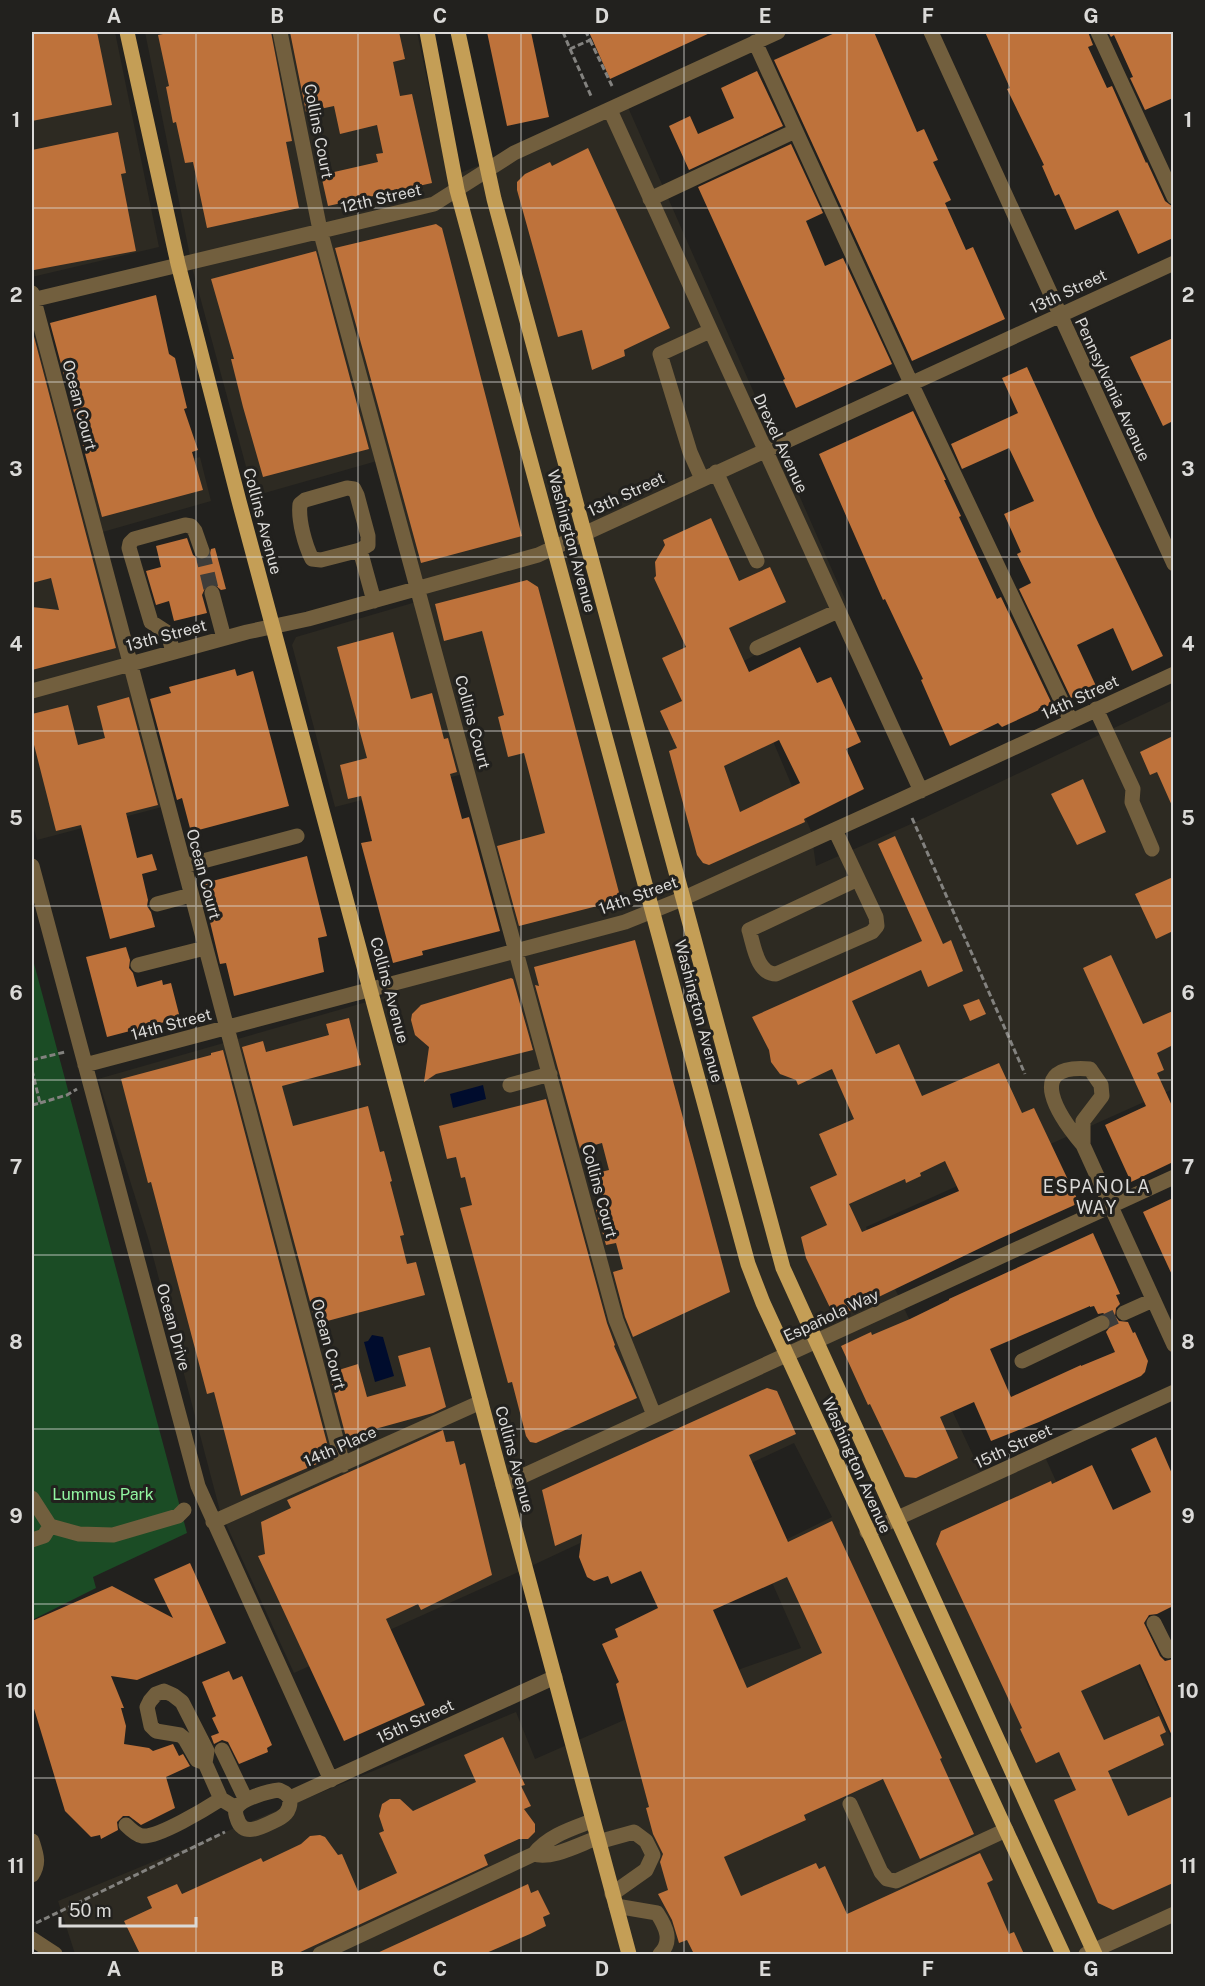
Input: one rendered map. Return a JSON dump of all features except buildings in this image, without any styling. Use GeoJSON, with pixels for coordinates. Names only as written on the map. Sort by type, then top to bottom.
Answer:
{"type":"FeatureCollection","features":[{"type":"Feature","properties":{"kind":"main road","name":"Collins Avenue"},"geometry":{"type":"LineString","coordinates":[[127,32],[178,264],[629,1954]]}},
{"type":"Feature","properties":{"kind":"main road","name":"Washington Avenue"},"geometry":{"type":"LineString","coordinates":[[426,32],[458,190],[748,1264],[763,1303],[867,1532],[1063,1954]]}},
{"type":"Feature","properties":{"kind":"main road","name":"Washington Avenue"},"geometry":{"type":"LineString","coordinates":[[458,32],[487,171],[583,534],[783,1268],[1091,1953]]}},
{"type":"Feature","properties":{"kind":"street","name":"Collins Court"},"geometry":{"type":"LineString","coordinates":[[280,32],[320,230],[616,1320],[654,1415]]}},
{"type":"Feature","properties":{"kind":"street","name":"12th Street"},"geometry":{"type":"LineString","coordinates":[[32,297],[434,204],[514,153],[778,32]]}},
{"type":"Feature","properties":{"kind":"street","name":"Pennsylvania Avenue"},"geometry":{"type":"LineString","coordinates":[[931,32],[1173,564]]}},
{"type":"Feature","properties":{"kind":"street"},"geometry":{"type":"LineString","coordinates":[[1098,32],[1173,197]]}},
{"type":"Feature","properties":{"kind":"street"},"geometry":{"type":"LineString","coordinates":[[755,42],[911,383],[1071,720]]}},
{"type":"Feature","properties":{"kind":"street","name":"Drexel Avenue"},"geometry":{"type":"LineString","coordinates":[[610,110],[921,791]]}},
{"type":"Feature","properties":{"kind":"street"},"geometry":{"type":"LineString","coordinates":[[650,199],[795,131]]}},
{"type":"Feature","properties":{"kind":"street","name":"13th Street"},"geometry":{"type":"LineString","coordinates":[[32,691],[224,638],[374,601],[538,555],[1173,262]]}},
{"type":"Feature","properties":{"kind":"street","name":"Ocean Court"},"geometry":{"type":"LineString","coordinates":[[32,297],[343,1465]]}},
{"type":"Feature","properties":{"kind":"street"},"geometry":{"type":"LineString","coordinates":[[702,479],[690,452],[660,354],[710,331]]}},
{"type":"Feature","properties":{"kind":"street"},"geometry":{"type":"LineString","coordinates":[[716,472],[757,561]]}},
{"type":"Feature","properties":{"kind":"street"},"geometry":{"type":"LineString","coordinates":[[346,488],[354,489],[368,536],[368,545],[360,550],[321,560],[312,559],[299,512],[300,504],[305,500],[346,488]]}},
{"type":"Feature","properties":{"kind":"street"},"geometry":{"type":"LineString","coordinates":[[173,652],[168,633],[151,622],[129,548],[130,543],[134,539],[185,525],[191,526],[195,531],[202,551]]}},
{"type":"Feature","properties":{"kind":"street"},"geometry":{"type":"LineString","coordinates":[[360,550],[374,601]]}},
{"type":"Feature","properties":{"kind":"street"},"geometry":{"type":"LineString","coordinates":[[212,593],[224,638]]}},
{"type":"Feature","properties":{"kind":"street"},"geometry":{"type":"LineString","coordinates":[[757,648],[838,611]]}},
{"type":"Feature","properties":{"kind":"street","name":"14th Street"},"geometry":{"type":"LineString","coordinates":[[85,1065],[625,922],[835,830],[1173,674]]}},
{"type":"Feature","properties":{"kind":"street"},"geometry":{"type":"LineString","coordinates":[[1096,709],[1133,789],[1132,802],[1152,849]]}},
{"type":"Feature","properties":{"kind":"street"},"geometry":{"type":"LineString","coordinates":[[835,830],[876,917],[877,926],[872,932],[776,974],[769,974],[762,969],[749,930],[858,879]]}},
{"type":"Feature","properties":{"kind":"street"},"geometry":{"type":"LineString","coordinates":[[184,867],[297,836]]}},
{"type":"Feature","properties":{"kind":"street","name":"Ocean Drive"},"geometry":{"type":"LineString","coordinates":[[32,866],[198,1486],[331,1780]]}},
{"type":"Feature","properties":{"kind":"street"},"geometry":{"type":"LineString","coordinates":[[157,904],[191,895]]}},
{"type":"Feature","properties":{"kind":"street"},"geometry":{"type":"LineString","coordinates":[[138,965],[205,948]]}},
{"type":"Feature","properties":{"kind":"street"},"geometry":{"type":"LineString","coordinates":[[1083,1145],[1083,1121],[1102,1096],[1097,1077],[1090,1069],[1079,1068],[1054,1077],[1050,1086],[1052,1095],[1064,1122],[1083,1145],[1173,1345]]}},
{"type":"Feature","properties":{"kind":"street"},"geometry":{"type":"LineString","coordinates":[[510,1084],[550,1074]]}},
{"type":"Feature","properties":{"kind":"street","name":"Española Way"},"geometry":{"type":"LineString","coordinates":[[503,1485],[788,1356],[1173,1177]]}},
{"type":"Feature","properties":{"kind":"street"},"geometry":{"type":"LineString","coordinates":[[1124,1313],[1153,1300]]}},
{"type":"Feature","properties":{"kind":"street"},"geometry":{"type":"LineString","coordinates":[[1022,1361],[1102,1323]]}},
{"type":"Feature","properties":{"kind":"street","name":"15th Street"},"geometry":{"type":"LineString","coordinates":[[867,1532],[1173,1392]]}},
{"type":"Feature","properties":{"kind":"street","name":"14th Place"},"geometry":{"type":"LineString","coordinates":[[213,1522],[481,1402]]}},
{"type":"Feature","properties":{"kind":"street"},"geometry":{"type":"LineString","coordinates":[[32,1498],[50,1526],[79,1534],[113,1535],[178,1516],[184,1510]]}},
{"type":"Feature","properties":{"kind":"street"},"geometry":{"type":"LineString","coordinates":[[32,1540],[44,1536],[50,1526]]}},
{"type":"Feature","properties":{"kind":"street"},"geometry":{"type":"LineString","coordinates":[[1154,1623],[1168,1651],[1173,1648]]}},
{"type":"Feature","properties":{"kind":"street","name":"15th Street"},"geometry":{"type":"LineString","coordinates":[[291,1798],[555,1677]]}},
{"type":"Feature","properties":{"kind":"street"},"geometry":{"type":"LineString","coordinates":[[205,1763],[197,1760],[185,1739],[180,1735],[156,1731],[151,1725],[147,1707],[156,1694],[164,1691],[183,1701],[207,1751],[205,1763],[221,1799]]}},
{"type":"Feature","properties":{"kind":"street"},"geometry":{"type":"LineString","coordinates":[[222,1750],[241,1804]]}},
{"type":"Feature","properties":{"kind":"street"},"geometry":{"type":"LineString","coordinates":[[279,1790],[291,1798],[291,1806],[282,1818],[256,1830],[244,1828],[238,1823],[235,1815],[241,1804],[268,1791],[279,1790]]}},
{"type":"Feature","properties":{"kind":"street"},"geometry":{"type":"LineString","coordinates":[[126,1825],[141,1836],[152,1835],[199,1813],[221,1799],[241,1804]]}},
{"type":"Feature","properties":{"kind":"street"},"geometry":{"type":"LineString","coordinates":[[850,1804],[881,1872],[887,1879],[896,1881],[1006,1830]]}},
{"type":"Feature","properties":{"kind":"street"},"geometry":{"type":"LineString","coordinates":[[320,1954],[534,1854],[541,1845],[552,1838],[592,1821]]}},
{"type":"Feature","properties":{"kind":"street"},"geometry":{"type":"LineString","coordinates":[[534,1854],[550,1855],[634,1832],[646,1841],[653,1855],[645,1870],[614,1900],[657,1913],[668,1930],[666,1948],[660,1954]]}},
{"type":"Feature","properties":{"kind":"street"},"geometry":{"type":"LineString","coordinates":[[32,1841],[37,1856],[37,1866],[32,1875]]}},
{"type":"Feature","properties":{"kind":"street"},"geometry":{"type":"LineString","coordinates":[[1091,1953],[1173,1914]]}},
{"type":"Feature","properties":{"kind":"street"},"geometry":{"type":"LineString","coordinates":[[32,1939],[55,1954]]}},
{"type":"Feature","properties":{"kind":"path"},"geometry":{"type":"LineString","coordinates":[[562,32],[592,98]]}},
{"type":"Feature","properties":{"kind":"path"},"geometry":{"type":"LineString","coordinates":[[586,32],[613,88]]}},
{"type":"Feature","properties":{"kind":"path"},"geometry":{"type":"LineString","coordinates":[[570,49],[590,40]]}},
{"type":"Feature","properties":{"kind":"path"},"geometry":{"type":"LineString","coordinates":[[912,818],[1025,1074]]}},
{"type":"Feature","properties":{"kind":"path"},"geometry":{"type":"LineString","coordinates":[[32,1060],[67,1051]]}},
{"type":"Feature","properties":{"kind":"path"},"geometry":{"type":"LineString","coordinates":[[32,1070],[40,1103]]}},
{"type":"Feature","properties":{"kind":"path"},"geometry":{"type":"LineString","coordinates":[[32,1105],[67,1095],[78,1089]]}},
{"type":"Feature","properties":{"kind":"path"},"geometry":{"type":"LineString","coordinates":[[32,1925],[226,1831]]}},
{"type":"Feature","properties":{"kind":"shaded area"},"geometry":{"type":"Polygon","coordinates":[[[32,32],[115,32],[159,247],[32,277],[32,32]]]}},
{"type":"Feature","properties":{"kind":"shaded area"},"geometry":{"type":"Polygon","coordinates":[[[145,32],[275,32],[377,461],[254,496],[193,271],[145,32]]]}},
{"type":"Feature","properties":{"kind":"shaded area"},"geometry":{"type":"Polygon","coordinates":[[[284,32],[417,32],[448,178],[627,105],[848,606],[740,663],[811,831],[816,866],[920,820],[1173,700],[1173,1089],[866,1227],[980,1470],[1046,1459],[1173,1742],[1173,1954],[75,1954],[58,1901],[516,1712],[535,1759],[743,1668],[801,1648],[759,1553],[832,1517],[794,1443],[514,1574],[294,1673],[220,1511],[149,1241],[98,1079],[377,999],[518,941],[328,236],[284,32]]]}},
{"type":"Feature","properties":{"kind":"shaded area"},"geometry":{"type":"Polygon","coordinates":[[[32,312],[78,485],[200,457],[211,501],[92,535],[162,807],[37,840],[32,821],[32,312]]]}},
{"type":"Feature","properties":{"kind":"shaded area"},"geometry":{"type":"Polygon","coordinates":[[[416,602],[463,774],[335,807],[292,645],[296,637],[416,602]]]}},
{"type":"Feature","properties":{"kind":"green space","name":"Lummus Park"},"geometry":{"type":"Polygon","coordinates":[[[32,956],[187,1533],[93,1577],[96,1588],[32,1620],[32,956]]]}},
{"type":"Feature","properties":{"kind":"water"},"geometry":{"type":"Polygon","coordinates":[[[483,1085],[486,1099],[453,1108],[450,1094],[483,1085]]]}},
{"type":"Feature","properties":{"kind":"water"},"geometry":{"type":"Polygon","coordinates":[[[372,1335],[383,1337],[394,1376],[375,1382],[364,1342],[368,1341],[372,1335]]]}},
{"type":"Feature","properties":{"kind":"tunnel"},"geometry":{"type":"LineString","coordinates":[[202,551],[212,593]]}},
{"type":"Feature","properties":{"kind":"tunnel"},"geometry":{"type":"LineString","coordinates":[[1102,1323],[1124,1313]]}},
{"type":"Feature","properties":{"kind":"district","name":"ESPAÑOLA WAY"},"geometry":{"type":"Point","coordinates":[1097,1197]}}]}
